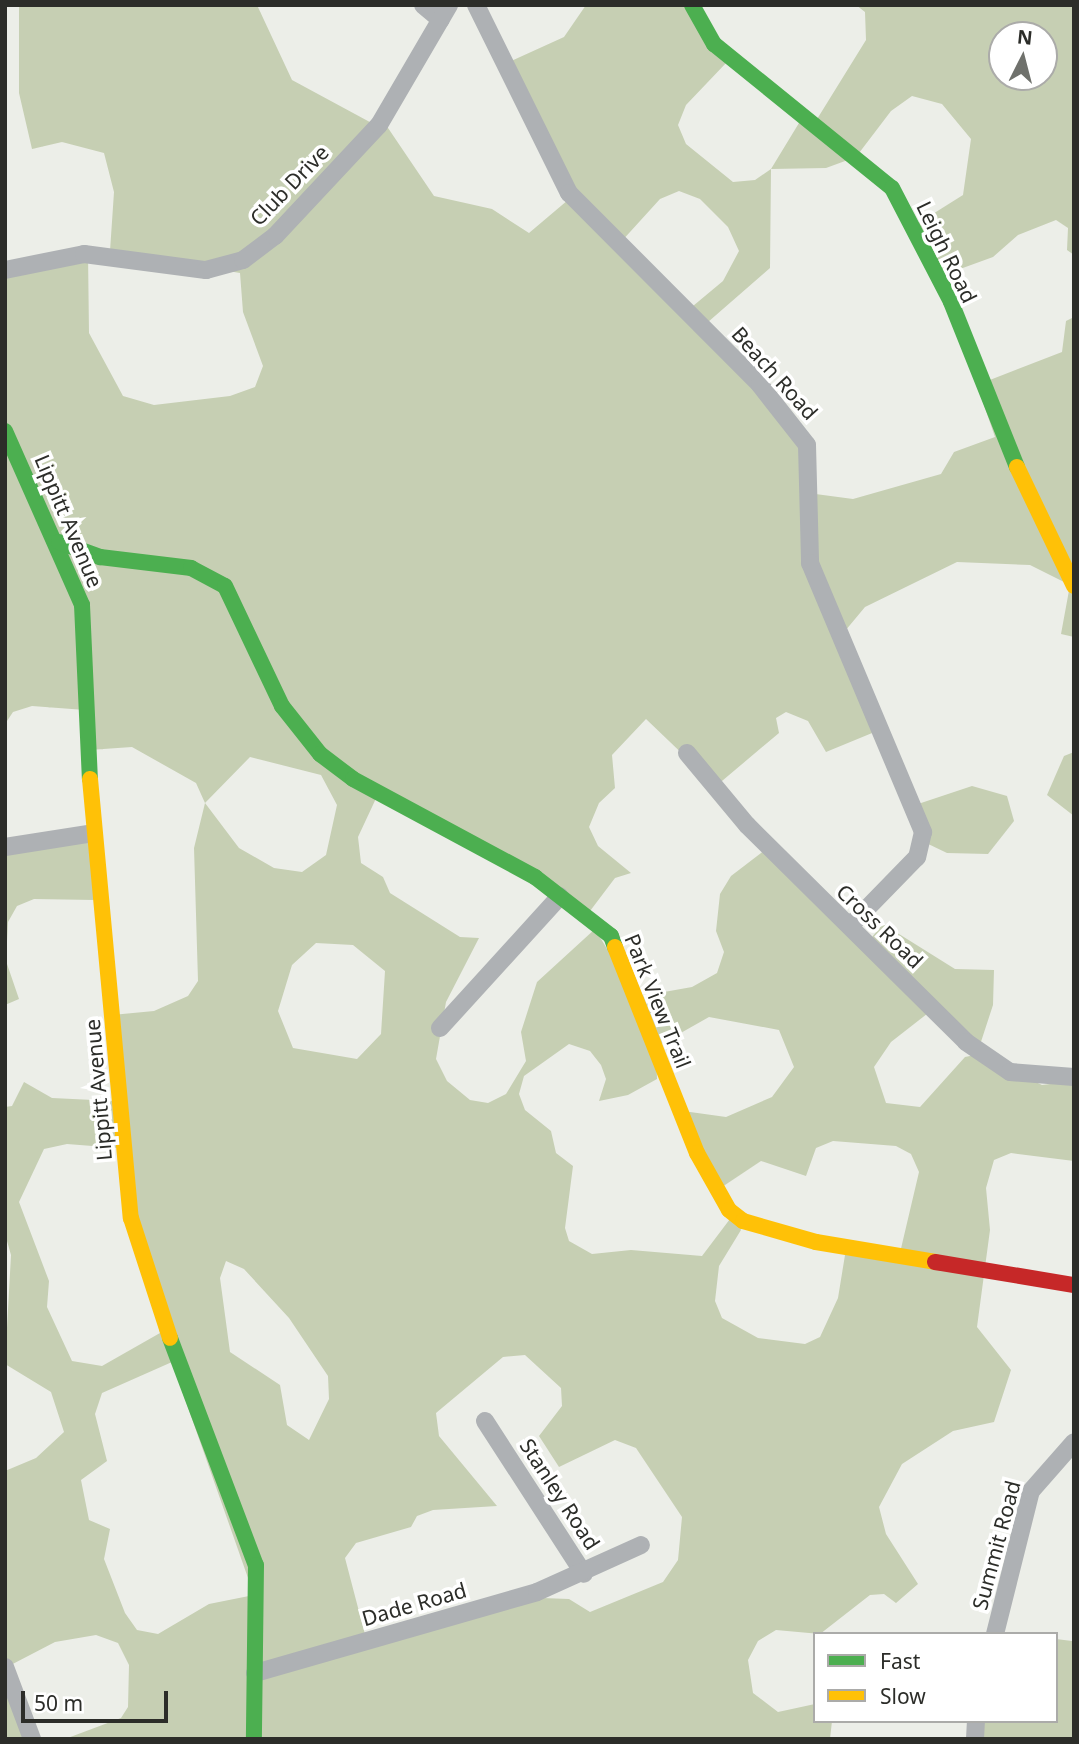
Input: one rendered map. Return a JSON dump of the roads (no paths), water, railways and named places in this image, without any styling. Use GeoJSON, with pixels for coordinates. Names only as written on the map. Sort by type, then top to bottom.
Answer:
{"type":"FeatureCollection","features":[{"type":"Feature","properties":{"kind":"street"},"geometry":{"type":"LineString","coordinates":[[424,5],[445,13]]}},
{"type":"Feature","properties":{"kind":"street","name":"Beach Road"},"geometry":{"type":"LineString","coordinates":[[476,5],[569,193],[760,385],[807,445],[810,563],[923,832],[917,857],[850,926]]}},
{"type":"Feature","properties":{"kind":"street","name":"Leigh Road"},"geometry":{"type":"LineString","coordinates":[[692,5],[714,44],[892,188],[951,302],[1024,485],[1074,586]]}},
{"type":"Feature","properties":{"kind":"street","name":"Club Drive"},"geometry":{"type":"LineString","coordinates":[[5,270],[84,254],[206,270],[243,260],[275,236],[379,125],[445,13]]}},
{"type":"Feature","properties":{"kind":"street","name":"Lippitt Avenue"},"geometry":{"type":"LineString","coordinates":[[5,432],[60,542],[87,633],[93,833],[136,1250],[246,1527],[256,1565],[254,1739]]}},
{"type":"Feature","properties":{"kind":"street","name":"Park View Trail"},"geometry":{"type":"LineString","coordinates":[[60,542],[100,557],[191,568],[225,586],[282,706],[320,754],[560,896],[611,936],[697,1153],[729,1210],[743,1221],[816,1242],[1074,1285]]}},
{"type":"Feature","properties":{"kind":"street","name":"Cross Road"},"geometry":{"type":"LineString","coordinates":[[687,752],[747,825],[998,1067],[1035,1079],[1074,1077]]}},
{"type":"Feature","properties":{"kind":"street"},"geometry":{"type":"LineString","coordinates":[[5,847],[93,833]]}},
{"type":"Feature","properties":{"kind":"street"},"geometry":{"type":"LineString","coordinates":[[440,1028],[560,896]]}},
{"type":"Feature","properties":{"kind":"street","name":"Stanley Road"},"geometry":{"type":"LineString","coordinates":[[485,1421],[584,1574],[641,1545]]}},
{"type":"Feature","properties":{"kind":"street","name":"Summit Road"},"geometry":{"type":"LineString","coordinates":[[996,1632],[1031,1491],[1074,1442]]}},
{"type":"Feature","properties":{"kind":"street","name":"Dade Road"},"geometry":{"type":"LineString","coordinates":[[255,1673],[584,1574]]}},
{"type":"Feature","properties":{"kind":"street"},"geometry":{"type":"LineString","coordinates":[[5,1667],[32,1739]]}}]}
